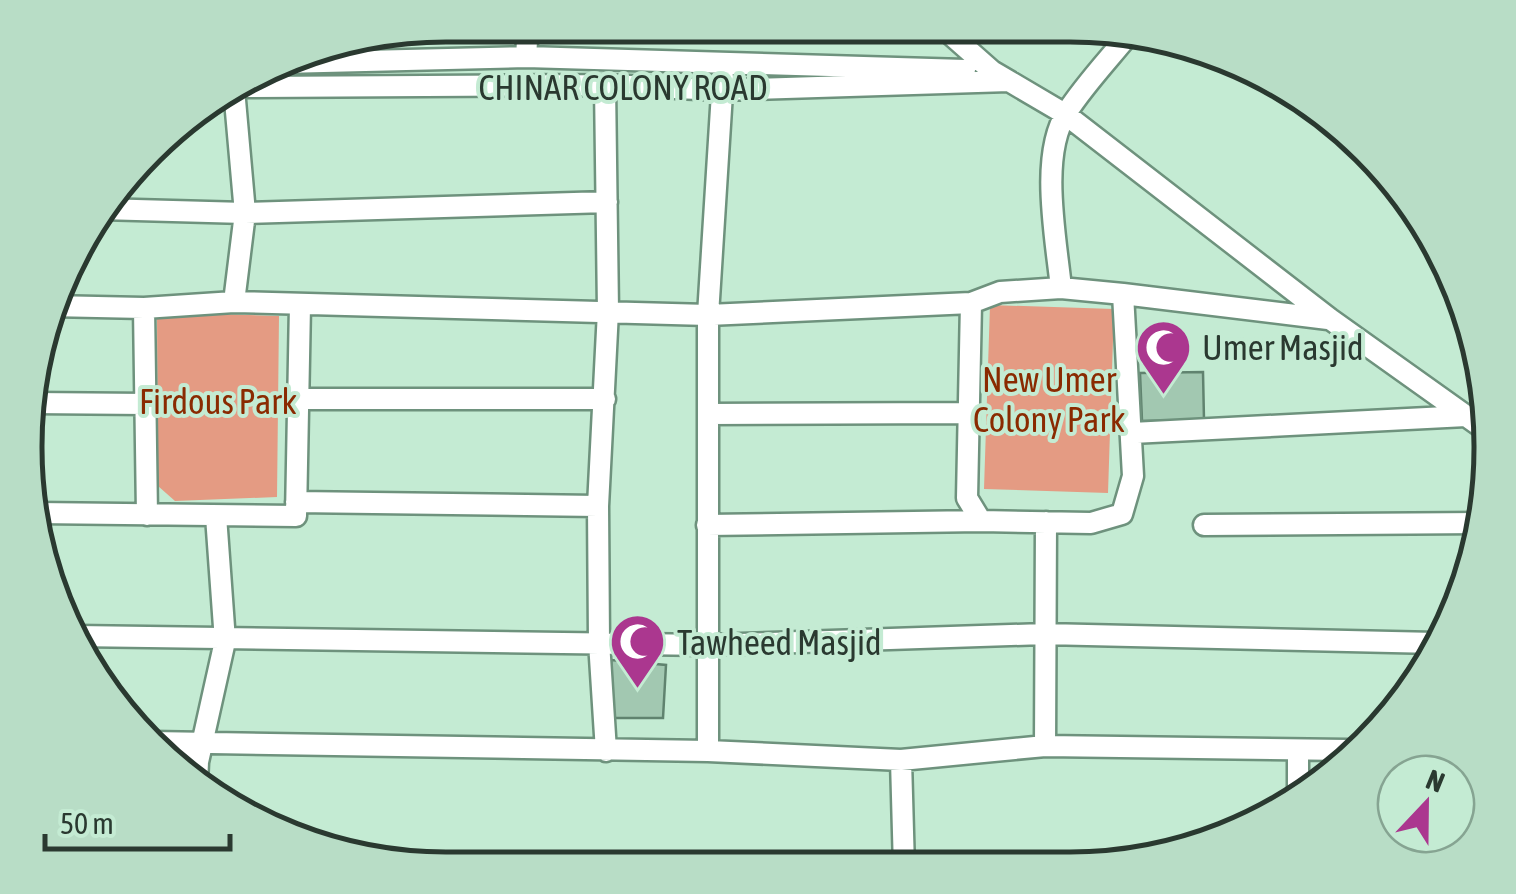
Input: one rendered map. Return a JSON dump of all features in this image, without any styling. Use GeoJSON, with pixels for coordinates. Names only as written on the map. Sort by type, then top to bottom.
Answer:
{"type":"FeatureCollection","features":[{"type":"Feature","properties":{"kind":"street"},"geometry":{"type":"LineString","coordinates":[[526,58],[527,42]]}},
{"type":"Feature","properties":{"kind":"street"},"geometry":{"type":"LineString","coordinates":[[960,42],[1001,76],[1065,114],[1330,319],[1473,421]]}},
{"type":"Feature","properties":{"kind":"street"},"geometry":{"type":"LineString","coordinates":[[1061,288],[1052,198],[1053,153],[1065,114],[1119,46]]}},
{"type":"Feature","properties":{"kind":"street","name":"CHINAR COLONY ROAD"},"geometry":{"type":"LineString","coordinates":[[323,62],[526,58],[1001,76]]}},
{"type":"Feature","properties":{"kind":"street"},"geometry":{"type":"LineString","coordinates":[[708,751],[708,315],[723,64]]}},
{"type":"Feature","properties":{"kind":"street","name":"CHINAR COLONY ROAD"},"geometry":{"type":"LineString","coordinates":[[261,88],[605,85],[722,90],[1001,76]]}},
{"type":"Feature","properties":{"kind":"street"},"geometry":{"type":"LineString","coordinates":[[605,85],[608,311],[598,506],[606,751]]}},
{"type":"Feature","properties":{"kind":"street"},"geometry":{"type":"LineString","coordinates":[[234,302],[245,213],[237,102]]}},
{"type":"Feature","properties":{"kind":"street"},"geometry":{"type":"LineString","coordinates":[[120,210],[245,213],[607,202]]}},
{"type":"Feature","properties":{"kind":"street"},"geometry":{"type":"LineString","coordinates":[[68,306],[144,308],[234,302],[708,315],[971,303],[1000,292],[1061,288],[1330,319]]}},
{"type":"Feature","properties":{"kind":"street"},"geometry":{"type":"LineString","coordinates":[[707,525],[1091,523],[1122,514],[1133,476],[1123,294]]}},
{"type":"Feature","properties":{"kind":"street"},"geometry":{"type":"LineString","coordinates":[[971,303],[967,498],[981,521]]}},
{"type":"Feature","properties":{"kind":"street"},"geometry":{"type":"LineString","coordinates":[[48,514],[296,516],[300,305]]}},
{"type":"Feature","properties":{"kind":"street"},"geometry":{"type":"LineString","coordinates":[[144,308],[147,515]]}},
{"type":"Feature","properties":{"kind":"street"},"geometry":{"type":"LineString","coordinates":[[296,399],[605,399]]}},
{"type":"Feature","properties":{"kind":"street"},"geometry":{"type":"LineString","coordinates":[[45,403],[147,404]]}},
{"type":"Feature","properties":{"kind":"street"},"geometry":{"type":"LineString","coordinates":[[708,414],[969,413]]}},
{"type":"Feature","properties":{"kind":"street"},"geometry":{"type":"LineString","coordinates":[[1132,433],[1473,422]]}},
{"type":"Feature","properties":{"kind":"street"},"geometry":{"type":"LineString","coordinates":[[296,502],[598,506]]}},
{"type":"Feature","properties":{"kind":"street"},"geometry":{"type":"LineString","coordinates":[[199,767],[225,640],[216,516]]}},
{"type":"Feature","properties":{"kind":"street"},"geometry":{"type":"LineString","coordinates":[[1046,522],[1046,746]]}},
{"type":"Feature","properties":{"kind":"street"},"geometry":{"type":"LineString","coordinates":[[1204,525],[1466,523]]}},
{"type":"Feature","properties":{"kind":"street"},"geometry":{"type":"LineString","coordinates":[[90,636],[709,645],[1044,634],[1423,643]]}},
{"type":"Feature","properties":{"kind":"street"},"geometry":{"type":"LineString","coordinates":[[176,747],[201,752],[708,751],[901,760],[1046,746],[1337,750]]}},
{"type":"Feature","properties":{"kind":"street"},"geometry":{"type":"LineString","coordinates":[[1298,750],[1298,780]]}},
{"type":"Feature","properties":{"kind":"street"},"geometry":{"type":"LineString","coordinates":[[187,757],[201,752]]}},
{"type":"Feature","properties":{"kind":"street"},"geometry":{"type":"LineString","coordinates":[[901,760],[904,852]]}},
{"type":"Feature","properties":{"kind":"green space","name":"New Umer Colony Park"},"geometry":{"type":"Polygon","coordinates":[[[990,305],[1114,309],[1108,493],[984,489],[990,305]]]}},
{"type":"Feature","properties":{"kind":"green space","name":"Firdous Park"},"geometry":{"type":"Polygon","coordinates":[[[157,316],[279,316],[277,497],[175,501],[158,486],[157,316]]]}},
{"type":"Feature","properties":{"kind":"building"},"geometry":{"type":"Polygon","coordinates":[[[1203,372],[1204,420],[1142,421],[1140,373],[1203,372]]]}},
{"type":"Feature","properties":{"kind":"building","name":"Tawheed Masjid"},"geometry":{"type":"Polygon","coordinates":[[[611,660],[666,665],[663,718],[614,718],[611,660]]]}},
{"type":"Feature","properties":{"kind":"place","name":"Umer Masjid"},"geometry":{"type":"Point","coordinates":[1163,396]}},
{"type":"Feature","properties":{"kind":"place","name":"Tawheed Masjid"},"geometry":{"type":"Point","coordinates":[638,691]}}]}
